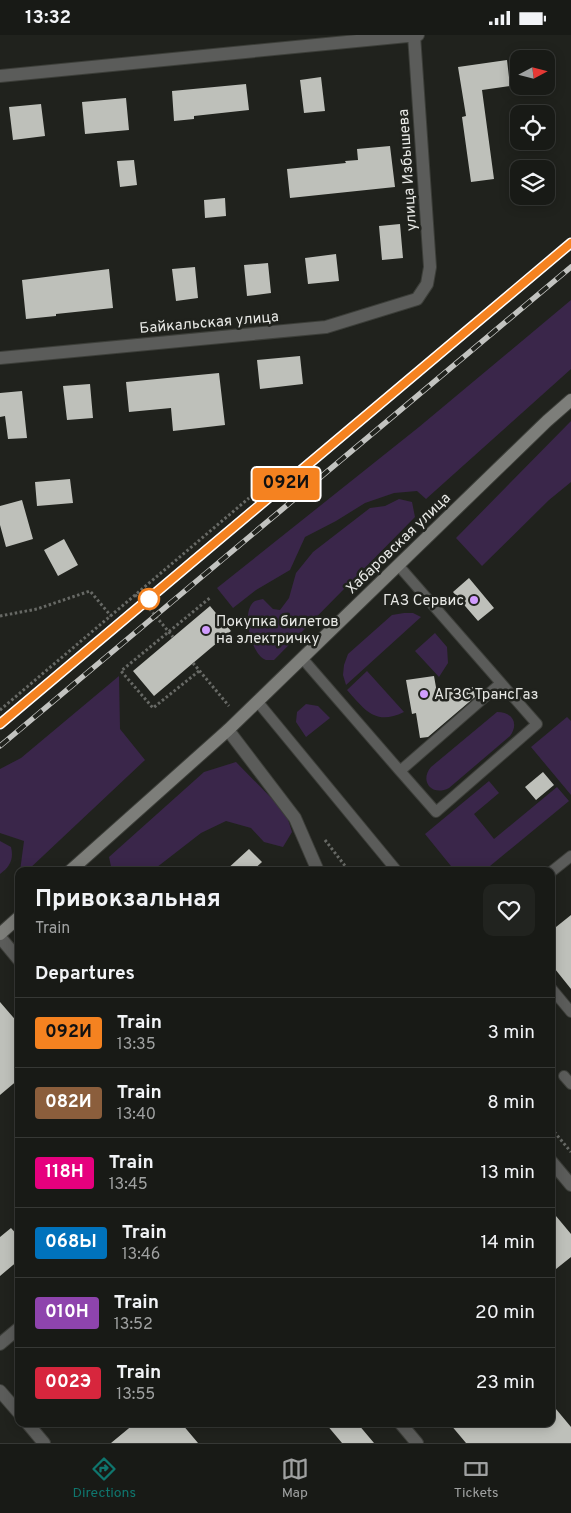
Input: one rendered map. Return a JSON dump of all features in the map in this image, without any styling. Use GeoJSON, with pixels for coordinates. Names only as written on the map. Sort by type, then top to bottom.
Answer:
{"type":"FeatureCollection","features":[{"type":"Feature","properties":{"kind":"main road","name":"Хабаровская улица"},"geometry":{"type":"LineString","coordinates":[[74,867],[228,730],[546,421],[571,400]]}},
{"type":"Feature","properties":{"kind":"main road"},"geometry":{"type":"LineString","coordinates":[[0,935],[15,921]]}},
{"type":"Feature","properties":{"kind":"street","name":"улица Избышева"},"geometry":{"type":"LineString","coordinates":[[414,35],[430,267],[427,284],[417,299]]}},
{"type":"Feature","properties":{"kind":"street"},"geometry":{"type":"LineString","coordinates":[[0,76],[418,35]]}},
{"type":"Feature","properties":{"kind":"street","name":"Байкальская улица"},"geometry":{"type":"LineString","coordinates":[[0,358],[326,327],[417,299]]}},
{"type":"Feature","properties":{"kind":"street"},"geometry":{"type":"LineString","coordinates":[[228,730],[295,818],[316,867]]}},
{"type":"Feature","properties":{"kind":"street"},"geometry":{"type":"LineString","coordinates":[[0,935],[15,955]]}},
{"type":"Feature","properties":{"kind":"street"},"geometry":{"type":"LineString","coordinates":[[555,1166],[571,1185]]}},
{"type":"Feature","properties":{"kind":"street"},"geometry":{"type":"LineString","coordinates":[[0,1344],[15,1331]]}},
{"type":"Feature","properties":{"kind":"street"},"geometry":{"type":"LineString","coordinates":[[0,1391],[15,1408]]}},
{"type":"Feature","properties":{"kind":"street"},"geometry":{"type":"LineString","coordinates":[[31,1427],[44,1443]]}},
{"type":"Feature","properties":{"kind":"street"},"geometry":{"type":"LineString","coordinates":[[404,1427],[417,1443]]}},
{"type":"Feature","properties":{"kind":"lane"},"geometry":{"type":"LineString","coordinates":[[302,658],[436,812],[537,724],[398,565]]}},
{"type":"Feature","properties":{"kind":"lane"},"geometry":{"type":"LineString","coordinates":[[400,771],[501,683]]}},
{"type":"Feature","properties":{"kind":"lane"},"geometry":{"type":"LineString","coordinates":[[257,701],[394,867]]}},
{"type":"Feature","properties":{"kind":"lane"},"geometry":{"type":"LineString","coordinates":[[555,869],[571,855]]}},
{"type":"Feature","properties":{"kind":"lane"},"geometry":{"type":"LineString","coordinates":[[555,993],[571,1012]]}},
{"type":"Feature","properties":{"kind":"path"},"geometry":{"type":"LineString","coordinates":[[0,710],[250,498]]}},
{"type":"Feature","properties":{"kind":"path"},"geometry":{"type":"LineString","coordinates":[[0,616],[37,609],[90,591],[111,616]]}},
{"type":"Feature","properties":{"kind":"path"},"geometry":{"type":"LineString","coordinates":[[135,595],[144,602],[173,637]]}},
{"type":"Feature","properties":{"kind":"path"},"geometry":{"type":"LineString","coordinates":[[199,671],[153,709],[121,671],[210,597]]}},
{"type":"Feature","properties":{"kind":"path"},"geometry":{"type":"LineString","coordinates":[[192,663],[231,708]]}},
{"type":"Feature","properties":{"kind":"path"},"geometry":{"type":"LineString","coordinates":[[555,1133],[571,1152]]}},
{"type":"Feature","properties":{"kind":"shaded area"},"geometry":{"type":"Polygon","coordinates":[[[571,300],[571,369],[426,499],[417,491],[394,493],[365,503],[305,537],[290,570],[256,590],[233,608],[217,588],[419,427],[571,300]]]}},
{"type":"Feature","properties":{"kind":"shaded area"},"geometry":{"type":"Polygon","coordinates":[[[571,421],[571,482],[549,500],[482,566],[456,538],[571,421]]]}},
{"type":"Feature","properties":{"kind":"shaded area"},"geometry":{"type":"Polygon","coordinates":[[[399,499],[412,502],[415,517],[274,660],[266,660],[261,656],[252,642],[249,632],[248,613],[255,601],[263,599],[273,609],[280,610],[289,598],[296,573],[313,552],[370,508],[385,506],[399,499]]]}},
{"type":"Feature","properties":{"kind":"shaded area"},"geometry":{"type":"Polygon","coordinates":[[[413,613],[421,617],[346,685],[343,675],[348,654],[392,615],[413,613]]]}},
{"type":"Feature","properties":{"kind":"shaded area"},"geometry":{"type":"Polygon","coordinates":[[[435,633],[447,647],[448,663],[439,677],[415,651],[435,633]]]}},
{"type":"Feature","properties":{"kind":"shaded area"},"geometry":{"type":"Polygon","coordinates":[[[367,671],[404,712],[385,717],[371,714],[353,697],[347,690],[367,671]]]}},
{"type":"Feature","properties":{"kind":"shaded area"},"geometry":{"type":"Polygon","coordinates":[[[119,676],[120,729],[145,760],[31,867],[21,867],[24,841],[0,833],[0,769],[21,758],[119,676]]]}},
{"type":"Feature","properties":{"kind":"shaded area"},"geometry":{"type":"Polygon","coordinates":[[[306,704],[318,706],[330,718],[306,737],[296,722],[297,712],[306,704]]]}},
{"type":"Feature","properties":{"kind":"shaded area"},"geometry":{"type":"Polygon","coordinates":[[[497,712],[507,714],[513,719],[514,727],[510,736],[449,788],[437,790],[429,786],[426,777],[431,767],[497,712]]]}},
{"type":"Feature","properties":{"kind":"shaded area"},"geometry":{"type":"Polygon","coordinates":[[[567,717],[571,721],[571,795],[531,747],[567,717]]]}},
{"type":"Feature","properties":{"kind":"shaded area"},"geometry":{"type":"Polygon","coordinates":[[[236,762],[286,813],[292,832],[283,847],[264,842],[251,828],[226,821],[201,833],[157,867],[111,867],[109,857],[204,772],[236,762]]]}},
{"type":"Feature","properties":{"kind":"shaded area"},"geometry":{"type":"Polygon","coordinates":[[[489,781],[499,793],[474,814],[494,839],[557,787],[569,801],[489,867],[452,867],[425,834],[489,781]]]}},
{"type":"Feature","properties":{"kind":"shaded area"},"geometry":{"type":"Polygon","coordinates":[[[0,841],[11,847],[12,855],[9,866],[0,874],[0,841]]]}},
{"type":"Feature","properties":{"kind":"building"},"geometry":{"type":"Polygon","coordinates":[[[507,60],[510,86],[482,90],[494,179],[471,182],[462,117],[466,116],[458,67],[507,60]]]}},
{"type":"Feature","properties":{"kind":"building"},"geometry":{"type":"Polygon","coordinates":[[[321,77],[325,111],[304,113],[300,80],[321,77]]]}},
{"type":"Feature","properties":{"kind":"building"},"geometry":{"type":"Polygon","coordinates":[[[246,84],[249,110],[194,116],[194,119],[174,121],[172,91],[246,84]]]}},
{"type":"Feature","properties":{"kind":"building"},"geometry":{"type":"Polygon","coordinates":[[[126,98],[129,130],[85,134],[82,102],[126,98]]]}},
{"type":"Feature","properties":{"kind":"building"},"geometry":{"type":"Polygon","coordinates":[[[41,104],[45,136],[13,140],[9,107],[41,104]]]}},
{"type":"Feature","properties":{"kind":"building"},"geometry":{"type":"Polygon","coordinates":[[[390,146],[395,187],[290,198],[287,169],[346,163],[345,161],[358,160],[357,149],[390,146]]]}},
{"type":"Feature","properties":{"kind":"building"},"geometry":{"type":"Polygon","coordinates":[[[134,160],[137,185],[120,187],[117,161],[134,160]]]}},
{"type":"Feature","properties":{"kind":"building"},"geometry":{"type":"Polygon","coordinates":[[[225,198],[226,216],[205,218],[204,200],[225,198]]]}},
{"type":"Feature","properties":{"kind":"building"},"geometry":{"type":"Polygon","coordinates":[[[400,224],[403,258],[382,260],[379,226],[400,224]]]}},
{"type":"Feature","properties":{"kind":"building"},"geometry":{"type":"Polygon","coordinates":[[[336,254],[339,281],[308,284],[305,258],[336,254]]]}},
{"type":"Feature","properties":{"kind":"building"},"geometry":{"type":"Polygon","coordinates":[[[268,263],[271,293],[247,296],[244,265],[268,263]]]}},
{"type":"Feature","properties":{"kind":"building"},"geometry":{"type":"Polygon","coordinates":[[[195,267],[198,298],[176,301],[172,269],[195,267]]]}},
{"type":"Feature","properties":{"kind":"building"},"geometry":{"type":"Polygon","coordinates":[[[109,269],[113,308],[26,319],[22,280],[109,269]]]}},
{"type":"Feature","properties":{"kind":"building"},"geometry":{"type":"Polygon","coordinates":[[[300,356],[303,384],[260,389],[257,360],[300,356]]]}},
{"type":"Feature","properties":{"kind":"building"},"geometry":{"type":"Polygon","coordinates":[[[219,373],[225,425],[173,431],[171,408],[129,412],[126,382],[219,373]]]}},
{"type":"Feature","properties":{"kind":"building"},"geometry":{"type":"Polygon","coordinates":[[[90,384],[93,418],[67,420],[63,386],[90,384]]]}},
{"type":"Feature","properties":{"kind":"building"},"geometry":{"type":"Polygon","coordinates":[[[22,391],[27,438],[8,439],[5,416],[0,417],[0,393],[22,391]]]}},
{"type":"Feature","properties":{"kind":"building"},"geometry":{"type":"Polygon","coordinates":[[[70,479],[73,503],[37,506],[35,482],[70,479]]]}},
{"type":"Feature","properties":{"kind":"building"},"geometry":{"type":"Polygon","coordinates":[[[22,500],[33,539],[6,547],[0,525],[0,506],[22,500]]]}},
{"type":"Feature","properties":{"kind":"building"},"geometry":{"type":"Polygon","coordinates":[[[64,539],[78,565],[58,576],[44,550],[64,539]]]}},
{"type":"Feature","properties":{"kind":"building","name":"ГАЗ Сервис"},"geometry":{"type":"Polygon","coordinates":[[[469,578],[494,608],[478,621],[453,592],[469,578]]]}},
{"type":"Feature","properties":{"kind":"building"},"geometry":{"type":"Polygon","coordinates":[[[210,606],[231,631],[154,696],[133,671],[210,606]]]}},
{"type":"Feature","properties":{"kind":"building"},"geometry":{"type":"Polygon","coordinates":[[[434,676],[437,693],[473,687],[475,697],[428,737],[420,738],[416,713],[412,714],[406,680],[434,676]]]}},
{"type":"Feature","properties":{"kind":"building"},"geometry":{"type":"Polygon","coordinates":[[[543,772],[554,785],[536,800],[525,787],[543,772]]]}},
{"type":"Feature","properties":{"kind":"building"},"geometry":{"type":"Polygon","coordinates":[[[249,849],[262,862],[256,867],[229,867],[249,849]]]}},
{"type":"Feature","properties":{"kind":"building"},"geometry":{"type":"Polygon","coordinates":[[[571,915],[571,989],[555,969],[555,928],[571,915]]]}},
{"type":"Feature","properties":{"kind":"building"},"geometry":{"type":"Polygon","coordinates":[[[0,1002],[15,1019],[15,1082],[0,1095],[0,1002]]]}},
{"type":"Feature","properties":{"kind":"building"},"geometry":{"type":"Polygon","coordinates":[[[555,1215],[571,1234],[571,1257],[555,1270],[555,1215]]]}},
{"type":"Feature","properties":{"kind":"building"},"geometry":{"type":"Polygon","coordinates":[[[11,1228],[15,1232],[15,1263],[0,1276],[0,1237],[11,1228]]]}},
{"type":"Feature","properties":{"kind":"building"},"geometry":{"type":"Polygon","coordinates":[[[555,1408],[571,1427],[571,1443],[466,1443],[453,1427],[555,1427],[555,1408]]]}},
{"type":"Feature","properties":{"kind":"building"},"geometry":{"type":"Polygon","coordinates":[[[130,1427],[185,1427],[198,1443],[111,1443],[130,1427]]]}},
{"type":"Feature","properties":{"kind":"building"},"geometry":{"type":"Polygon","coordinates":[[[329,1427],[361,1427],[374,1443],[342,1443],[329,1427]]]}},
{"type":"Feature","properties":{"kind":"railway"},"geometry":{"type":"LineString","coordinates":[[0,724],[571,243]]}},
{"type":"Feature","properties":{"kind":"railway"},"geometry":{"type":"LineString","coordinates":[[0,746],[571,267]]}},
{"type":"Feature","properties":{"kind":"train","name":"092И"},"geometry":{"type":"LineString","coordinates":[[0,724],[571,243]]}},
{"type":"Feature","properties":{"kind":"place","name":"ГАЗ Сервис"},"geometry":{"type":"Point","coordinates":[474,600]}},
{"type":"Feature","properties":{"kind":"place","name":"Покупка билетов на электричку"},"geometry":{"type":"Point","coordinates":[206,630]}},
{"type":"Feature","properties":{"kind":"place","name":"АГЗС ТрансГаз"},"geometry":{"type":"Point","coordinates":[424,694]}}]}
